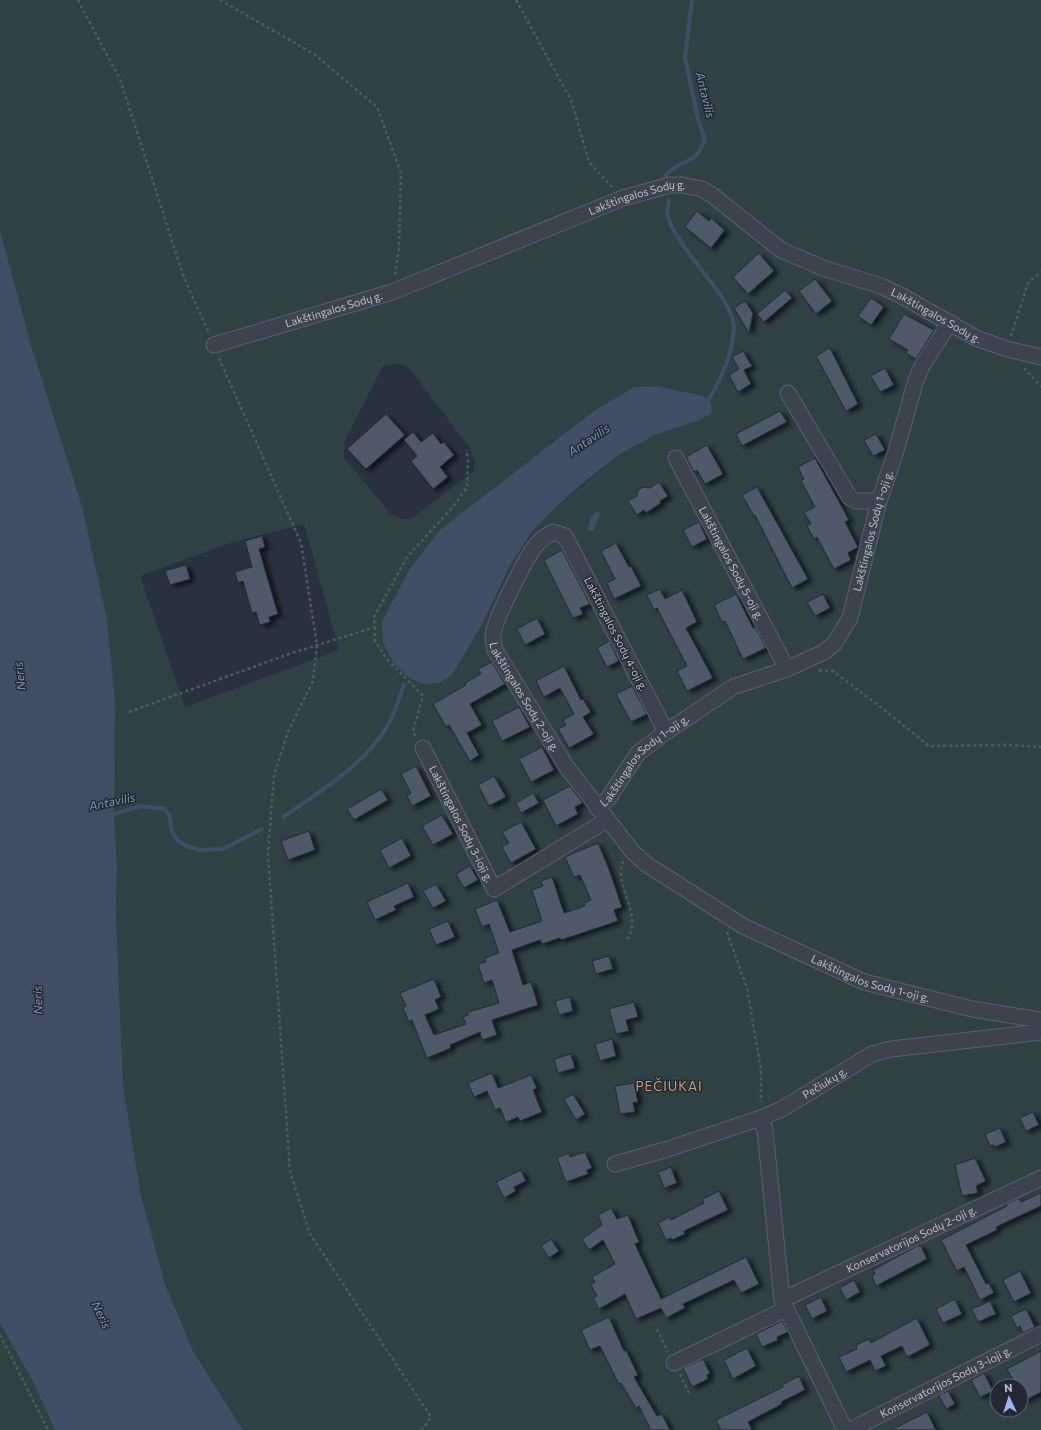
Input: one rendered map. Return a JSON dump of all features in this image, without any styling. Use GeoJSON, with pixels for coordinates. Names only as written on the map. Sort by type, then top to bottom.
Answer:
{"type":"FeatureCollection","features":[{"type":"Feature","properties":{"kind":"street","name":"Lakštingalos Sodų g."},"geometry":{"type":"LineString","coordinates":[[214,345],[392,292],[623,198],[670,185],[682,185],[702,189],[712,194],[781,250],[823,268],[881,286],[950,322],[976,338],[1007,349],[1041,357]]}},
{"type":"Feature","properties":{"kind":"street","name":"Lakštingalos Sodų 1-oji g."},"geometry":{"type":"LineString","coordinates":[[950,322],[922,366],[916,380],[896,451],[879,501],[850,618],[834,644],[824,652],[787,669],[733,687],[666,732],[638,753],[608,799],[597,808],[632,851],[646,864],[743,926],[864,982],[972,1009],[1041,1020]]}},
{"type":"Feature","properties":{"kind":"street"},"geometry":{"type":"LineString","coordinates":[[788,393],[850,498],[856,501],[879,501]]}},
{"type":"Feature","properties":{"kind":"street","name":"Lakštingalos Sodų 5-oji g."},"geometry":{"type":"LineString","coordinates":[[676,458],[787,669]]}},
{"type":"Feature","properties":{"kind":"street","name":"Lakštingalos Sodų 2-oji g."},"geometry":{"type":"LineString","coordinates":[[565,536],[553,532],[538,543],[504,605],[495,625],[493,635],[495,650],[566,766],[597,808]]}},
{"type":"Feature","properties":{"kind":"street","name":"Lakštingalos Sodų 4-oji g."},"geometry":{"type":"LineString","coordinates":[[565,536],[666,732]]}},
{"type":"Feature","properties":{"kind":"street","name":"Lakštingalos Sodų 3-ioji g."},"geometry":{"type":"LineString","coordinates":[[422,748],[494,889],[607,820]]}},
{"type":"Feature","properties":{"kind":"street","name":"Pečiukų g."},"geometry":{"type":"LineString","coordinates":[[615,1164],[668,1149],[760,1118],[782,1109],[872,1054],[891,1049],[1041,1032]]}},
{"type":"Feature","properties":{"kind":"street"},"geometry":{"type":"LineString","coordinates":[[760,1118],[765,1130],[784,1304],[845,1430]]}},
{"type":"Feature","properties":{"kind":"street","name":"Konservatorijos Sodų 2-oji g."},"geometry":{"type":"LineString","coordinates":[[674,1363],[784,1304],[1041,1178]]}},
{"type":"Feature","properties":{"kind":"street","name":"Konservatorijos Sodų 3-ioji g."},"geometry":{"type":"LineString","coordinates":[[850,1430],[1041,1334]]}},
{"type":"Feature","properties":{"kind":"path"},"geometry":{"type":"LineString","coordinates":[[78,0],[120,79],[184,278],[301,543],[317,646],[313,681],[288,732],[274,776],[268,854],[290,1171],[310,1234],[430,1417],[422,1430]]}},
{"type":"Feature","properties":{"kind":"path"},"geometry":{"type":"LineString","coordinates":[[220,0],[241,10],[314,54],[377,107],[401,173],[399,248],[392,292]]}},
{"type":"Feature","properties":{"kind":"path"},"geometry":{"type":"LineString","coordinates":[[516,0],[571,100],[589,162],[623,198]]}},
{"type":"Feature","properties":{"kind":"path"},"geometry":{"type":"LineString","coordinates":[[1041,272],[1028,282],[1007,349],[1041,387]]}},
{"type":"Feature","properties":{"kind":"path"},"geometry":{"type":"LineString","coordinates":[[422,748],[412,731],[424,696],[386,658],[375,641],[374,617],[407,557],[453,507],[467,487],[468,460],[466,450]]}},
{"type":"Feature","properties":{"kind":"path"},"geometry":{"type":"LineString","coordinates":[[129,712],[247,669],[375,627]]}},
{"type":"Feature","properties":{"kind":"path"},"geometry":{"type":"LineString","coordinates":[[817,670],[833,671],[929,746],[1008,745],[1041,747]]}},
{"type":"Feature","properties":{"kind":"path"},"geometry":{"type":"LineString","coordinates":[[628,939],[633,931],[633,921],[621,867],[624,859],[632,851]]}},
{"type":"Feature","properties":{"kind":"path"},"geometry":{"type":"LineString","coordinates":[[720,911],[747,988],[761,1070],[760,1118]]}},
{"type":"Feature","properties":{"kind":"path"},"geometry":{"type":"LineString","coordinates":[[0,1335],[48,1430]]}},
{"type":"Feature","properties":{"kind":"shaded area"},"geometry":{"type":"Polygon","coordinates":[[[0,0],[1041,0],[1041,1430],[243,1430],[193,1351],[165,1284],[141,1196],[123,1085],[116,915],[117,863],[114,814],[82,506],[31,345],[0,230],[0,0]],[[398,363],[383,366],[344,442],[344,458],[391,514],[401,519],[411,519],[473,472],[475,464],[470,448],[410,369],[398,363]],[[634,387],[595,410],[441,529],[451,675],[482,625],[509,567],[531,533],[556,507],[620,454],[655,435],[697,421],[703,396],[634,387]],[[304,524],[230,543],[140,576],[185,707],[339,650],[304,524]]]}},
{"type":"Feature","properties":{"kind":"shaded area"},"geometry":{"type":"Polygon","coordinates":[[[0,1324],[31,1378],[55,1430],[0,1430],[0,1324]]]}},
{"type":"Feature","properties":{"kind":"water","name":"Neris"},"geometry":{"type":"Polygon","coordinates":[[[0,230],[31,345],[82,506],[107,620],[115,703],[114,814],[117,863],[116,915],[123,1085],[141,1196],[165,1284],[193,1351],[243,1430],[55,1430],[31,1378],[0,1324],[0,230]]]}},
{"type":"Feature","properties":{"kind":"water"},"geometry":{"type":"Polygon","coordinates":[[[657,386],[703,396],[711,404],[711,414],[697,421],[655,435],[620,454],[582,484],[556,507],[531,533],[509,567],[482,625],[452,675],[439,683],[423,684],[408,677],[393,662],[383,643],[382,622],[409,570],[441,529],[595,410],[634,387],[657,386]]]}},
{"type":"Feature","properties":{"kind":"water"},"geometry":{"type":"Polygon","coordinates":[[[598,511],[600,514],[594,530],[591,531],[588,529],[588,526],[592,516],[598,511]]]}},
{"type":"Feature","properties":{"kind":"building"},"geometry":{"type":"Polygon","coordinates":[[[697,211],[709,221],[711,218],[725,230],[711,248],[685,227],[697,211]]]}},
{"type":"Feature","properties":{"kind":"building"},"geometry":{"type":"Polygon","coordinates":[[[759,253],[774,271],[748,294],[733,277],[759,253]]]}},
{"type":"Feature","properties":{"kind":"building"},"geometry":{"type":"Polygon","coordinates":[[[815,279],[832,301],[816,314],[799,291],[815,279]]]}},
{"type":"Feature","properties":{"kind":"building"},"geometry":{"type":"Polygon","coordinates":[[[785,290],[792,298],[764,322],[757,314],[785,290]]]}},
{"type":"Feature","properties":{"kind":"building"},"geometry":{"type":"Polygon","coordinates":[[[871,298],[884,307],[871,325],[858,316],[871,298]]]}},
{"type":"Feature","properties":{"kind":"building"},"geometry":{"type":"Polygon","coordinates":[[[745,301],[753,313],[749,333],[734,308],[745,301]]]}},
{"type":"Feature","properties":{"kind":"building"},"geometry":{"type":"Polygon","coordinates":[[[904,314],[934,330],[916,359],[906,353],[908,350],[889,339],[904,314]]]}},
{"type":"Feature","properties":{"kind":"building"},"geometry":{"type":"Polygon","coordinates":[[[830,348],[858,404],[846,411],[816,356],[830,348]]]}},
{"type":"Feature","properties":{"kind":"building"},"geometry":{"type":"Polygon","coordinates":[[[743,351],[752,366],[744,370],[751,384],[738,392],[729,375],[739,369],[732,357],[743,351]]]}},
{"type":"Feature","properties":{"kind":"building"},"geometry":{"type":"Polygon","coordinates":[[[885,368],[894,385],[880,392],[871,376],[885,368]]]}},
{"type":"Feature","properties":{"kind":"building"},"geometry":{"type":"Polygon","coordinates":[[[780,411],[787,422],[742,446],[736,434],[780,411]]]}},
{"type":"Feature","properties":{"kind":"building"},"geometry":{"type":"Polygon","coordinates":[[[386,414],[405,435],[366,469],[347,449],[386,414]]]}},
{"type":"Feature","properties":{"kind":"building"},"geometry":{"type":"Polygon","coordinates":[[[413,432],[421,442],[433,433],[441,444],[444,442],[454,455],[440,467],[448,477],[433,489],[411,461],[417,456],[404,440],[413,432]]]}},
{"type":"Feature","properties":{"kind":"building"},"geometry":{"type":"Polygon","coordinates":[[[876,434],[885,450],[873,456],[864,440],[876,434]]]}},
{"type":"Feature","properties":{"kind":"building"},"geometry":{"type":"Polygon","coordinates":[[[707,445],[723,474],[705,484],[697,470],[694,472],[686,457],[707,445]]]}},
{"type":"Feature","properties":{"kind":"building"},"geometry":{"type":"Polygon","coordinates":[[[815,458],[849,520],[845,522],[858,547],[848,553],[851,560],[834,569],[817,537],[814,539],[807,526],[811,524],[804,512],[815,507],[801,481],[804,479],[798,467],[815,458]]]}},
{"type":"Feature","properties":{"kind":"building"},"geometry":{"type":"Polygon","coordinates":[[[659,482],[668,496],[660,501],[661,503],[646,513],[644,510],[637,515],[628,501],[637,496],[638,490],[643,487],[650,488],[659,482]]]}},
{"type":"Feature","properties":{"kind":"building"},"geometry":{"type":"Polygon","coordinates":[[[757,487],[808,579],[792,588],[755,515],[754,516],[742,495],[757,487]]]}},
{"type":"Feature","properties":{"kind":"building"},"geometry":{"type":"Polygon","coordinates":[[[699,522],[707,539],[692,547],[683,530],[699,522]]]}},
{"type":"Feature","properties":{"kind":"building"},"geometry":{"type":"Polygon","coordinates":[[[262,536],[265,547],[259,549],[278,614],[269,617],[270,622],[260,625],[256,612],[252,613],[243,581],[238,583],[235,572],[252,567],[245,541],[262,536]]]}},
{"type":"Feature","properties":{"kind":"building"},"geometry":{"type":"Polygon","coordinates":[[[616,543],[629,567],[631,566],[641,586],[614,599],[607,583],[615,579],[601,551],[616,543]]]}},
{"type":"Feature","properties":{"kind":"building"},"geometry":{"type":"Polygon","coordinates":[[[562,550],[590,604],[580,608],[583,614],[573,618],[544,560],[562,550]]]}},
{"type":"Feature","properties":{"kind":"building"},"geometry":{"type":"Polygon","coordinates":[[[186,565],[190,579],[170,585],[165,571],[186,565]]]}},
{"type":"Feature","properties":{"kind":"building"},"geometry":{"type":"Polygon","coordinates":[[[660,589],[665,599],[682,590],[697,622],[686,628],[713,678],[687,691],[677,671],[687,666],[657,608],[654,610],[647,595],[660,589]]]}},
{"type":"Feature","properties":{"kind":"building"},"geometry":{"type":"Polygon","coordinates":[[[736,594],[753,628],[755,627],[766,648],[743,659],[725,621],[722,622],[714,605],[736,594]]]}},
{"type":"Feature","properties":{"kind":"building"},"geometry":{"type":"Polygon","coordinates":[[[823,594],[830,608],[815,616],[807,602],[823,594]]]}},
{"type":"Feature","properties":{"kind":"building"},"geometry":{"type":"Polygon","coordinates":[[[537,618],[545,634],[525,645],[517,629],[537,618]]]}},
{"type":"Feature","properties":{"kind":"building"},"geometry":{"type":"Polygon","coordinates":[[[609,641],[619,661],[607,667],[597,648],[609,641]]]}},
{"type":"Feature","properties":{"kind":"building"},"geometry":{"type":"Polygon","coordinates":[[[492,662],[505,684],[470,704],[482,725],[467,733],[479,755],[470,761],[449,725],[446,727],[433,704],[466,685],[465,683],[481,674],[478,669],[492,662]]]}},
{"type":"Feature","properties":{"kind":"building"},"geometry":{"type":"Polygon","coordinates":[[[564,666],[581,700],[583,699],[591,712],[583,717],[594,734],[569,748],[558,729],[566,725],[563,720],[574,714],[560,688],[544,697],[536,681],[564,666]]]}},
{"type":"Feature","properties":{"kind":"building"},"geometry":{"type":"Polygon","coordinates":[[[632,686],[647,714],[631,722],[616,694],[632,686]]]}},
{"type":"Feature","properties":{"kind":"building"},"geometry":{"type":"Polygon","coordinates":[[[519,707],[530,727],[502,741],[492,721],[519,707]]]}},
{"type":"Feature","properties":{"kind":"building"},"geometry":{"type":"Polygon","coordinates":[[[542,747],[554,770],[531,782],[519,759],[542,747]]]}},
{"type":"Feature","properties":{"kind":"building"},"geometry":{"type":"Polygon","coordinates":[[[416,766],[431,796],[412,806],[407,796],[411,793],[401,774],[416,766]]]}},
{"type":"Feature","properties":{"kind":"building"},"geometry":{"type":"Polygon","coordinates":[[[494,776],[506,797],[489,806],[478,785],[494,776]]]}},
{"type":"Feature","properties":{"kind":"building"},"geometry":{"type":"Polygon","coordinates":[[[570,786],[583,803],[575,807],[578,814],[556,826],[543,800],[570,786]]]}},
{"type":"Feature","properties":{"kind":"building"},"geometry":{"type":"Polygon","coordinates":[[[381,789],[388,800],[354,820],[347,809],[381,789]]]}},
{"type":"Feature","properties":{"kind":"building"},"geometry":{"type":"Polygon","coordinates":[[[533,793],[539,803],[521,813],[516,803],[533,793]]]}},
{"type":"Feature","properties":{"kind":"building"},"geometry":{"type":"Polygon","coordinates":[[[442,815],[453,834],[433,845],[422,826],[442,815]]]}},
{"type":"Feature","properties":{"kind":"building"},"geometry":{"type":"Polygon","coordinates":[[[521,822],[536,849],[511,863],[502,847],[509,843],[502,832],[521,822]]]}},
{"type":"Feature","properties":{"kind":"building"},"geometry":{"type":"Polygon","coordinates":[[[309,831],[315,850],[288,860],[281,841],[309,831]]]}},
{"type":"Feature","properties":{"kind":"building"},"geometry":{"type":"Polygon","coordinates":[[[402,838],[411,856],[389,868],[380,850],[402,838]]]}},
{"type":"Feature","properties":{"kind":"building"},"geometry":{"type":"Polygon","coordinates":[[[598,843],[622,907],[614,910],[618,921],[561,940],[560,938],[542,944],[540,940],[512,950],[523,985],[531,982],[538,1005],[492,1020],[497,1035],[482,1040],[480,1032],[450,1045],[451,1048],[427,1058],[412,1020],[409,1022],[403,1008],[406,1006],[400,993],[434,979],[441,997],[435,1000],[439,1009],[425,1015],[434,1035],[466,1024],[463,1017],[468,1015],[468,1012],[499,1003],[492,980],[484,983],[478,964],[486,962],[485,958],[499,953],[489,924],[482,927],[475,909],[497,900],[510,932],[542,921],[532,890],[543,886],[541,881],[552,877],[564,913],[585,906],[584,903],[591,900],[580,875],[574,877],[565,857],[598,843]]]}},
{"type":"Feature","properties":{"kind":"building"},"geometry":{"type":"Polygon","coordinates":[[[470,866],[478,880],[464,888],[456,874],[470,866]]]}},
{"type":"Feature","properties":{"kind":"building"},"geometry":{"type":"Polygon","coordinates":[[[408,883],[414,897],[394,906],[396,910],[375,920],[367,902],[408,883]]]}},
{"type":"Feature","properties":{"kind":"building"},"geometry":{"type":"Polygon","coordinates":[[[436,884],[446,901],[433,908],[423,891],[436,884]]]}},
{"type":"Feature","properties":{"kind":"building"},"geometry":{"type":"Polygon","coordinates":[[[448,921],[455,937],[436,945],[429,929],[448,921]]]}},
{"type":"Feature","properties":{"kind":"building"},"geometry":{"type":"Polygon","coordinates":[[[609,956],[613,969],[596,974],[592,961],[609,956]]]}},
{"type":"Feature","properties":{"kind":"building"},"geometry":{"type":"Polygon","coordinates":[[[570,997],[573,1011],[559,1015],[555,1001],[570,997]]]}},
{"type":"Feature","properties":{"kind":"building"},"geometry":{"type":"Polygon","coordinates":[[[634,1002],[638,1017],[626,1020],[629,1031],[616,1034],[609,1009],[634,1002]]]}},
{"type":"Feature","properties":{"kind":"building"},"geometry":{"type":"Polygon","coordinates":[[[612,1039],[616,1056],[600,1061],[595,1044],[612,1039]]]}},
{"type":"Feature","properties":{"kind":"building"},"geometry":{"type":"Polygon","coordinates":[[[571,1054],[575,1068],[558,1073],[554,1059],[571,1054]]]}},
{"type":"Feature","properties":{"kind":"building"},"geometry":{"type":"Polygon","coordinates":[[[492,1073],[498,1088],[531,1075],[537,1088],[533,1090],[542,1112],[520,1121],[518,1117],[506,1122],[500,1108],[495,1110],[487,1091],[474,1097],[468,1083],[492,1073]]]}},
{"type":"Feature","properties":{"kind":"building"},"geometry":{"type":"Polygon","coordinates":[[[634,1083],[638,1102],[633,1103],[635,1112],[620,1114],[615,1086],[634,1083]]]}},
{"type":"Feature","properties":{"kind":"building"},"geometry":{"type":"Polygon","coordinates":[[[573,1094],[585,1114],[576,1120],[564,1099],[573,1094]]]}},
{"type":"Feature","properties":{"kind":"building"},"geometry":{"type":"Polygon","coordinates":[[[1033,1112],[1039,1125],[1026,1131],[1020,1118],[1033,1112]]]}},
{"type":"Feature","properties":{"kind":"building"},"geometry":{"type":"Polygon","coordinates":[[[1000,1128],[1006,1142],[995,1147],[994,1145],[990,1146],[985,1134],[1000,1128]]]}},
{"type":"Feature","properties":{"kind":"building"},"geometry":{"type":"Polygon","coordinates":[[[585,1152],[592,1168],[587,1170],[588,1174],[566,1182],[557,1158],[569,1153],[570,1157],[585,1152]]]}},
{"type":"Feature","properties":{"kind":"building"},"geometry":{"type":"Polygon","coordinates":[[[975,1158],[986,1181],[976,1186],[978,1193],[962,1196],[955,1165],[975,1158]]]}},
{"type":"Feature","properties":{"kind":"building"},"geometry":{"type":"Polygon","coordinates":[[[671,1167],[677,1183],[664,1188],[658,1172],[671,1167]]]}},
{"type":"Feature","properties":{"kind":"building"},"geometry":{"type":"Polygon","coordinates":[[[521,1170],[526,1181],[514,1187],[516,1191],[504,1198],[496,1182],[521,1170]]]}},
{"type":"Feature","properties":{"kind":"building"},"geometry":{"type":"Polygon","coordinates":[[[719,1191],[728,1210],[684,1231],[685,1234],[672,1240],[671,1238],[666,1240],[658,1223],[670,1217],[671,1220],[704,1203],[703,1199],[719,1191]]]}},
{"type":"Feature","properties":{"kind":"building"},"geometry":{"type":"Polygon","coordinates":[[[1041,1193],[1041,1206],[996,1227],[997,1230],[966,1245],[986,1284],[989,1283],[994,1293],[980,1300],[964,1267],[957,1271],[941,1240],[1007,1206],[1006,1204],[1019,1198],[1021,1202],[1041,1193]]]}},
{"type":"Feature","properties":{"kind":"building"},"geometry":{"type":"Polygon","coordinates":[[[611,1208],[617,1219],[628,1215],[639,1242],[635,1244],[661,1299],[746,1257],[759,1284],[741,1293],[734,1280],[683,1304],[685,1308],[666,1318],[661,1308],[636,1319],[625,1294],[599,1309],[593,1298],[597,1296],[591,1285],[595,1282],[592,1277],[615,1264],[603,1240],[589,1250],[582,1239],[602,1225],[598,1215],[611,1208]]]}},
{"type":"Feature","properties":{"kind":"building"},"geometry":{"type":"Polygon","coordinates":[[[551,1239],[559,1251],[549,1258],[541,1246],[551,1239]]]}},
{"type":"Feature","properties":{"kind":"building"},"geometry":{"type":"Polygon","coordinates":[[[917,1246],[921,1246],[927,1259],[876,1286],[872,1276],[875,1274],[873,1270],[917,1246]]]}},
{"type":"Feature","properties":{"kind":"building"},"geometry":{"type":"Polygon","coordinates":[[[1020,1271],[1031,1293],[1014,1302],[1003,1280],[1020,1271]]]}},
{"type":"Feature","properties":{"kind":"building"},"geometry":{"type":"Polygon","coordinates":[[[854,1280],[860,1292],[846,1300],[840,1288],[854,1280]]]}},
{"type":"Feature","properties":{"kind":"building"},"geometry":{"type":"Polygon","coordinates":[[[821,1297],[827,1311],[812,1319],[805,1305],[821,1297]]]}},
{"type":"Feature","properties":{"kind":"building"},"geometry":{"type":"Polygon","coordinates":[[[955,1299],[962,1314],[943,1323],[936,1309],[955,1299]]]}},
{"type":"Feature","properties":{"kind":"building"},"geometry":{"type":"Polygon","coordinates":[[[990,1301],[996,1314],[978,1322],[972,1309],[990,1301]]]}},
{"type":"Feature","properties":{"kind":"building"},"geometry":{"type":"Polygon","coordinates":[[[1026,1309],[1035,1327],[1023,1333],[1020,1326],[1017,1328],[1011,1316],[1026,1309]]]}},
{"type":"Feature","properties":{"kind":"building"},"geometry":{"type":"Polygon","coordinates":[[[609,1317],[624,1351],[626,1350],[638,1375],[634,1377],[657,1416],[662,1414],[670,1430],[651,1430],[639,1406],[636,1408],[621,1383],[619,1384],[600,1346],[590,1350],[581,1330],[609,1317]]]}},
{"type":"Feature","properties":{"kind":"building"},"geometry":{"type":"Polygon","coordinates":[[[917,1318],[930,1345],[907,1357],[902,1346],[881,1356],[886,1366],[875,1371],[870,1360],[846,1372],[839,1357],[857,1349],[856,1345],[869,1339],[871,1343],[917,1318]]]}},
{"type":"Feature","properties":{"kind":"building"},"geometry":{"type":"Polygon","coordinates":[[[782,1321],[788,1332],[777,1337],[778,1340],[762,1347],[756,1334],[782,1321]]]}},
{"type":"Feature","properties":{"kind":"building"},"geometry":{"type":"Polygon","coordinates":[[[747,1348],[756,1366],[733,1379],[724,1360],[747,1348]]]}},
{"type":"Feature","properties":{"kind":"building"},"geometry":{"type":"Polygon","coordinates":[[[1041,1351],[1041,1392],[1029,1398],[1029,1378],[1012,1378],[1007,1369],[1041,1351]]]}},
{"type":"Feature","properties":{"kind":"building"},"geometry":{"type":"Polygon","coordinates":[[[703,1359],[710,1373],[707,1375],[708,1379],[692,1387],[683,1368],[703,1359]]]}},
{"type":"Feature","properties":{"kind":"building"},"geometry":{"type":"Polygon","coordinates":[[[984,1373],[989,1383],[989,1393],[980,1397],[971,1380],[984,1373]]]}},
{"type":"Feature","properties":{"kind":"building"},"geometry":{"type":"Polygon","coordinates":[[[799,1376],[805,1390],[781,1402],[782,1404],[748,1422],[752,1430],[721,1430],[716,1420],[783,1387],[782,1385],[799,1376]]]}},
{"type":"Feature","properties":{"kind":"building"},"geometry":{"type":"Polygon","coordinates":[[[948,1391],[955,1404],[946,1409],[939,1395],[948,1391]]]}},
{"type":"Feature","properties":{"kind":"building"},"geometry":{"type":"Polygon","coordinates":[[[927,1412],[936,1430],[891,1430],[927,1412]]]}},
{"type":"Feature","properties":{"kind":"waterway","name":"Antavilis"},"geometry":{"type":"LineString","coordinates":[[665,177],[672,169],[697,154],[705,139],[698,119],[685,57],[692,0]]}},
{"type":"Feature","properties":{"kind":"waterway","name":"Antavilis"},"geometry":{"type":"LineString","coordinates":[[669,200],[667,212],[671,225],[690,255],[724,301],[731,315],[734,328],[726,365],[709,399],[705,401]]}},
{"type":"Feature","properties":{"kind":"waterway","name":"Antavilis"},"geometry":{"type":"LineString","coordinates":[[283,817],[340,777],[379,739],[395,710],[404,685]]}},
{"type":"Feature","properties":{"kind":"waterway","name":"Antavilis"},"geometry":{"type":"LineString","coordinates":[[110,815],[141,806],[165,809],[170,817],[171,829],[176,839],[186,846],[200,850],[223,849],[262,829]]}},
{"type":"Feature","properties":{"kind":"district","name":"PEČIUKAI"},"geometry":{"type":"Point","coordinates":[669,1086]}}]}
